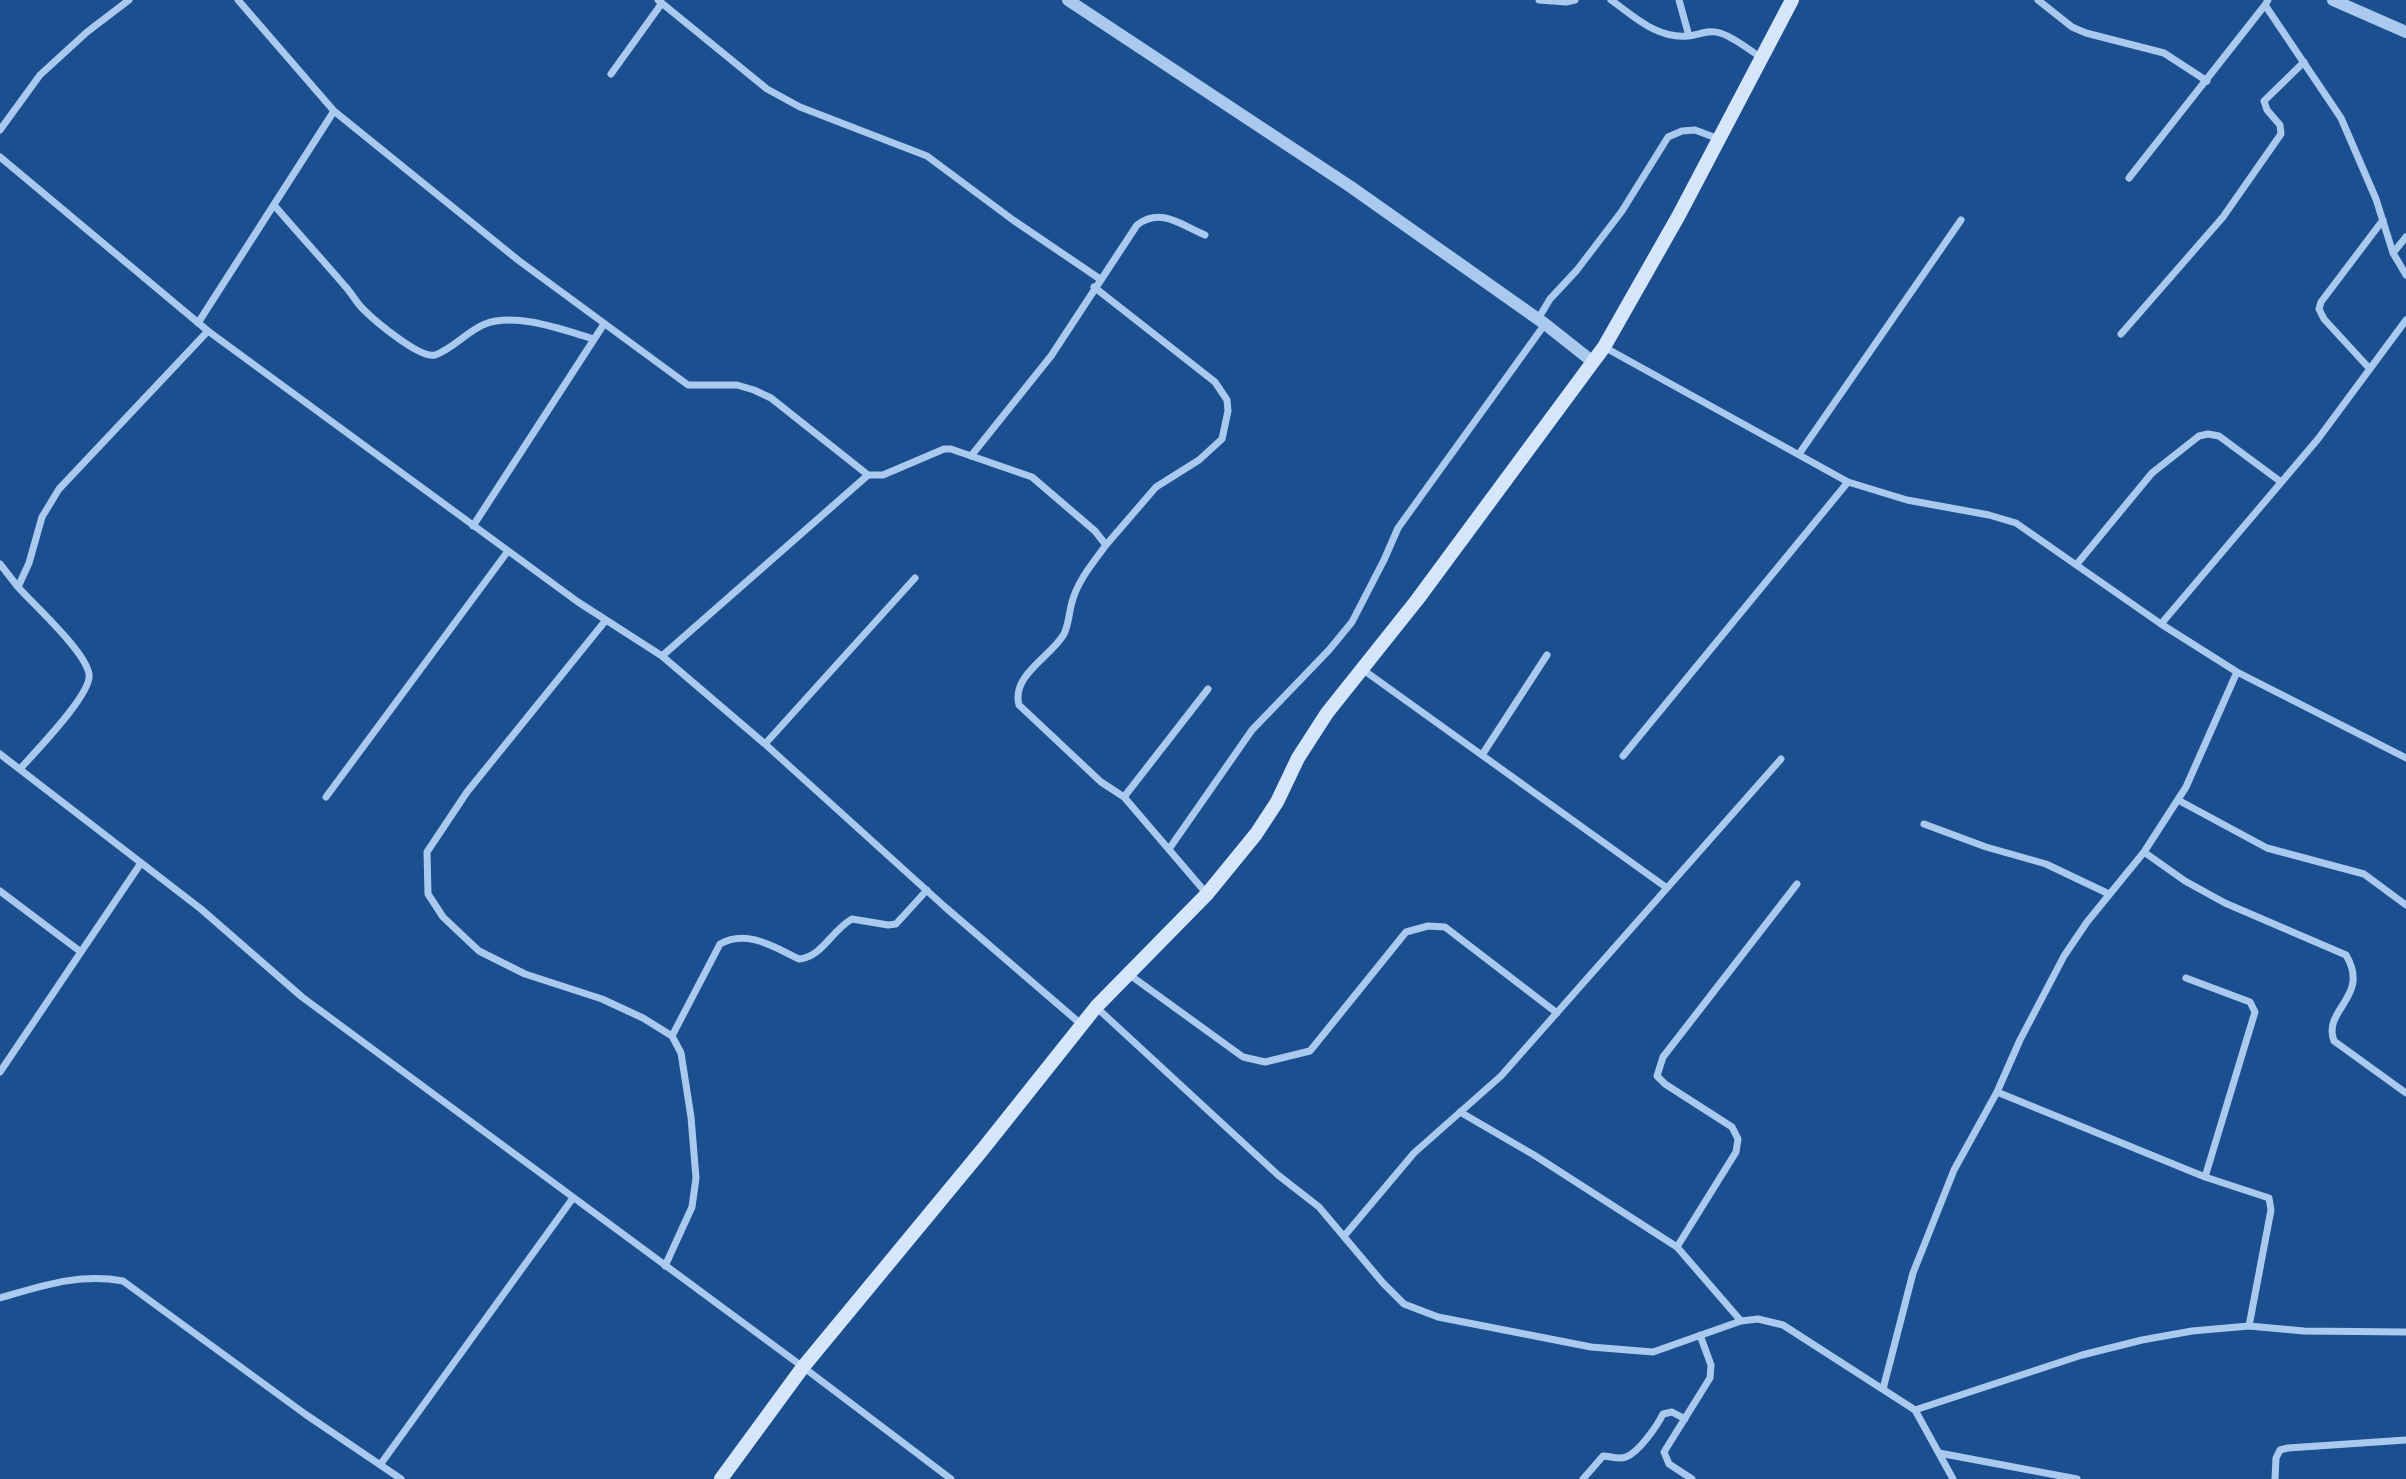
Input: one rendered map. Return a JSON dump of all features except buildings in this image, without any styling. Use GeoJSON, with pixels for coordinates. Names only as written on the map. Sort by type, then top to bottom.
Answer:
{"type":"FeatureCollection","features":[{"type":"Feature","properties":{"kind":"main road"},"geometry":{"type":"LineString","coordinates":[[721,1479],[803,1367],[1096,1007],[1127,972],[1207,894],[1256,834],[1277,802],[1298,758],[1327,713],[1417,600],[1604,347],[1720,139],[1792,0]]}},
{"type":"Feature","properties":{"kind":"street"},"geometry":{"type":"LineString","coordinates":[[0,130],[40,75],[129,0]]}},
{"type":"Feature","properties":{"kind":"street"},"geometry":{"type":"LineString","coordinates":[[237,0],[334,111],[518,260],[688,385],[737,384],[771,398],[868,475],[883,475],[944,449],[1032,477],[1095,531],[1106,545]]}},
{"type":"Feature","properties":{"kind":"street"},"geometry":{"type":"LineString","coordinates":[[1068,0],[1351,187],[1542,321],[1593,362]]}},
{"type":"Feature","properties":{"kind":"street"},"geometry":{"type":"LineString","coordinates":[[1539,0],[1575,0]]}},
{"type":"Feature","properties":{"kind":"street"},"geometry":{"type":"LineString","coordinates":[[1611,0],[1651,29],[1671,35],[1720,33],[1762,58]]}},
{"type":"Feature","properties":{"kind":"street"},"geometry":{"type":"LineString","coordinates":[[1679,0],[1689,36]]}},
{"type":"Feature","properties":{"kind":"street"},"geometry":{"type":"LineString","coordinates":[[2038,0],[2072,27],[2164,53],[2207,81]]}},
{"type":"Feature","properties":{"kind":"street"},"geometry":{"type":"LineString","coordinates":[[2333,0],[2406,32]]}},
{"type":"Feature","properties":{"kind":"street"},"geometry":{"type":"LineString","coordinates":[[611,74],[660,2],[767,89],[800,107],[927,156],[1013,220],[1100,279]]}},
{"type":"Feature","properties":{"kind":"street"},"geometry":{"type":"LineString","coordinates":[[2129,178],[2266,2],[2341,118],[2384,220],[2393,253],[2406,275]]}},
{"type":"Feature","properties":{"kind":"street"},"geometry":{"type":"LineString","coordinates":[[2121,334],[2223,217],[2281,134],[2280,125],[2267,110],[2264,101],[2304,62]]}},
{"type":"Feature","properties":{"kind":"street"},"geometry":{"type":"LineString","coordinates":[[198,323],[334,111]]}},
{"type":"Feature","properties":{"kind":"street"},"geometry":{"type":"LineString","coordinates":[[1168,849],[1252,730],[1329,650],[1352,622],[1398,528],[1542,321],[1550,299],[1577,270],[1622,211],[1668,137],[1682,131],[1695,130],[1720,139]]}},
{"type":"Feature","properties":{"kind":"street"},"geometry":{"type":"LineString","coordinates":[[0,157],[208,331],[473,526],[662,656],[1082,1025]]}},
{"type":"Feature","properties":{"kind":"street"},"geometry":{"type":"LineString","coordinates":[[274,205],[346,286],[363,310],[426,355],[443,350],[485,324],[511,320],[550,326],[594,340]]}},
{"type":"Feature","properties":{"kind":"street"},"geometry":{"type":"LineString","coordinates":[[971,456],[1051,356],[1137,225],[1147,218],[1163,216],[1205,236]]}},
{"type":"Feature","properties":{"kind":"street"},"geometry":{"type":"LineString","coordinates":[[1799,454],[1961,220]]}},
{"type":"Feature","properties":{"kind":"street"},"geometry":{"type":"LineString","coordinates":[[2370,368],[2324,319],[2319,309],[2321,302],[2384,220]]}},
{"type":"Feature","properties":{"kind":"street"},"geometry":{"type":"LineString","coordinates":[[2393,253],[2406,237]]}},
{"type":"Feature","properties":{"kind":"street"},"geometry":{"type":"LineString","coordinates":[[1094,288],[1215,382],[1227,400],[1228,411],[1222,439],[1199,460],[1156,487],[1106,545],[1080,581],[1063,636],[1021,683],[1017,695],[1019,705],[1026,713],[1101,782],[1124,797],[1207,894]]}},
{"type":"Feature","properties":{"kind":"street"},"geometry":{"type":"LineString","coordinates":[[2161,624],[2318,439],[2406,320]]}},
{"type":"Feature","properties":{"kind":"street"},"geometry":{"type":"LineString","coordinates":[[473,526],[604,324]]}},
{"type":"Feature","properties":{"kind":"street"},"geometry":{"type":"LineString","coordinates":[[18,587],[29,563],[42,517],[59,489],[208,331]]}},
{"type":"Feature","properties":{"kind":"street"},"geometry":{"type":"LineString","coordinates":[[1604,347],[1848,482],[1907,500],[1989,515],[2016,523],[2161,624],[2236,672],[2406,758]]}},
{"type":"Feature","properties":{"kind":"street"},"geometry":{"type":"LineString","coordinates":[[2077,564],[2152,473],[2199,436],[2218,436],[2281,482]]}},
{"type":"Feature","properties":{"kind":"street"},"geometry":{"type":"LineString","coordinates":[[662,656],[868,475]]}},
{"type":"Feature","properties":{"kind":"street"},"geometry":{"type":"LineString","coordinates":[[1623,756],[1848,482]]}},
{"type":"Feature","properties":{"kind":"street"},"geometry":{"type":"LineString","coordinates":[[326,797],[508,551]]}},
{"type":"Feature","properties":{"kind":"street"},"geometry":{"type":"LineString","coordinates":[[0,564],[83,658],[90,676],[85,693],[20,769]]}},
{"type":"Feature","properties":{"kind":"street"},"geometry":{"type":"LineString","coordinates":[[765,744],[915,578]]}},
{"type":"Feature","properties":{"kind":"street"},"geometry":{"type":"LineString","coordinates":[[606,620],[467,792],[427,852],[428,894],[443,917],[479,951],[525,974],[602,999],[643,1018],[672,1036],[681,1053],[691,1117],[696,1178],[692,1206],[665,1266]]}},
{"type":"Feature","properties":{"kind":"street"},"geometry":{"type":"LineString","coordinates":[[1482,755],[1547,655]]}},
{"type":"Feature","properties":{"kind":"street"},"geometry":{"type":"LineString","coordinates":[[1362,669],[1667,888]]}},
{"type":"Feature","properties":{"kind":"street"},"geometry":{"type":"LineString","coordinates":[[1883,1389],[1913,1273],[1954,1170],[1997,1092],[2020,1040],[2064,956],[2087,922],[2144,852],[2186,787],[2236,672]]}},
{"type":"Feature","properties":{"kind":"street"},"geometry":{"type":"LineString","coordinates":[[1124,797],[1208,689]]}},
{"type":"Feature","properties":{"kind":"street"},"geometry":{"type":"LineString","coordinates":[[0,754],[201,909],[302,997],[951,1479]]}},
{"type":"Feature","properties":{"kind":"street"},"geometry":{"type":"LineString","coordinates":[[1345,1235],[1414,1153],[1501,1076],[1781,759]]}},
{"type":"Feature","properties":{"kind":"street"},"geometry":{"type":"LineString","coordinates":[[2178,800],[2267,848],[2364,874],[2406,905]]}},
{"type":"Feature","properties":{"kind":"street"},"geometry":{"type":"LineString","coordinates":[[1924,824],[1986,847],[2046,864],[2109,894]]}},
{"type":"Feature","properties":{"kind":"street"},"geometry":{"type":"LineString","coordinates":[[2144,852],[2185,881],[2225,903],[2346,954],[2351,964],[2354,984],[2331,1027],[2334,1041],[2406,1093]]}},
{"type":"Feature","properties":{"kind":"street"},"geometry":{"type":"LineString","coordinates":[[0,1072],[141,863]]}},
{"type":"Feature","properties":{"kind":"street"},"geometry":{"type":"LineString","coordinates":[[1677,1247],[1736,1152],[1738,1139],[1732,1127],[1665,1084],[1657,1076],[1659,1066],[1671,1046],[1797,884]]}},
{"type":"Feature","properties":{"kind":"street"},"geometry":{"type":"LineString","coordinates":[[672,1036],[720,944],[729,939],[756,939],[799,959],[806,958],[815,954],[834,932],[852,919],[888,925],[900,923],[927,890]]}},
{"type":"Feature","properties":{"kind":"street"},"geometry":{"type":"LineString","coordinates":[[0,891],[81,952]]}},
{"type":"Feature","properties":{"kind":"street"},"geometry":{"type":"LineString","coordinates":[[1127,972],[1243,1056],[1265,1062],[1310,1051],[1406,932],[1428,926],[1445,928],[1557,1013]]}},
{"type":"Feature","properties":{"kind":"street"},"geometry":{"type":"LineString","coordinates":[[2186,978],[2250,1002],[2256,1012],[2205,1177]]}},
{"type":"Feature","properties":{"kind":"street"},"geometry":{"type":"LineString","coordinates":[[1096,1007],[1278,1174],[1319,1207],[1404,1304],[1438,1317],[1591,1346],[1653,1352],[1741,1321],[1758,1319],[1783,1325],[1915,1410],[1953,1479]]}},
{"type":"Feature","properties":{"kind":"street"},"geometry":{"type":"LineString","coordinates":[[1997,1092],[2205,1177],[2269,1198],[2271,1210],[2249,1326]]}},
{"type":"Feature","properties":{"kind":"street"},"geometry":{"type":"LineString","coordinates":[[1460,1112],[1534,1155],[1677,1247],[1741,1321]]}},
{"type":"Feature","properties":{"kind":"street"},"geometry":{"type":"LineString","coordinates":[[380,1465],[573,1198]]}},
{"type":"Feature","properties":{"kind":"street"},"geometry":{"type":"LineString","coordinates":[[0,1298],[60,1280],[101,1277],[123,1281],[305,1414],[401,1479]]}},
{"type":"Feature","properties":{"kind":"street"},"geometry":{"type":"LineString","coordinates":[[1915,1410],[2082,1355],[2192,1331],[2249,1326],[2304,1331],[2406,1332]]}},
{"type":"Feature","properties":{"kind":"street"},"geometry":{"type":"LineString","coordinates":[[1692,1479],[1669,1464],[1664,1452],[1710,1378],[1711,1365],[1700,1335]]}},
{"type":"Feature","properties":{"kind":"street"},"geometry":{"type":"LineString","coordinates":[[1583,1479],[1603,1456],[1629,1456],[1652,1432],[1663,1414],[1672,1412],[1685,1419]]}},
{"type":"Feature","properties":{"kind":"street"},"geometry":{"type":"LineString","coordinates":[[2275,1479],[2276,1458],[2280,1450],[2406,1440]]}},
{"type":"Feature","properties":{"kind":"street"},"geometry":{"type":"LineString","coordinates":[[1939,1453],[2077,1479]]}}]}
